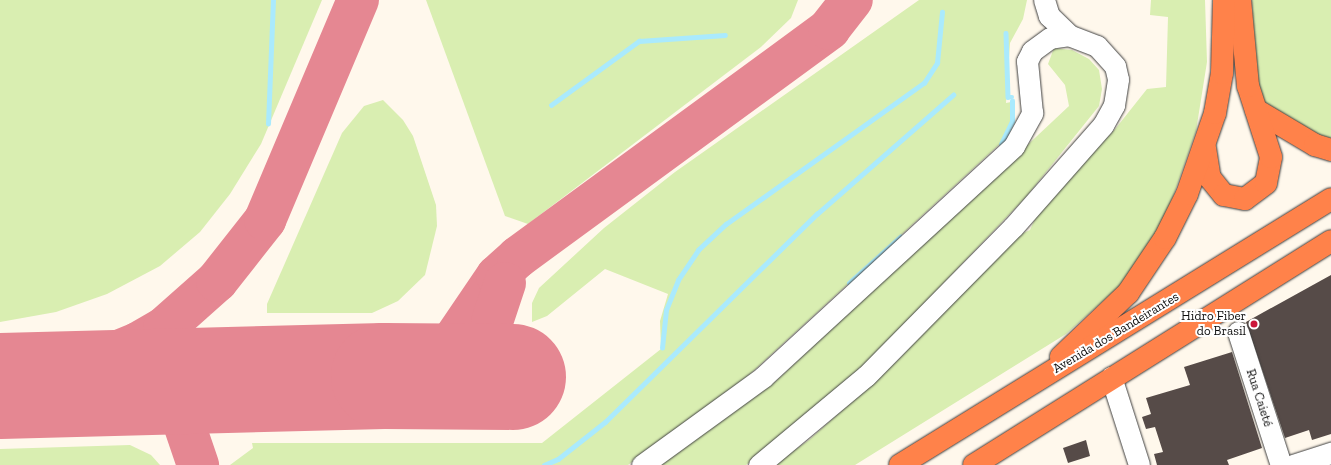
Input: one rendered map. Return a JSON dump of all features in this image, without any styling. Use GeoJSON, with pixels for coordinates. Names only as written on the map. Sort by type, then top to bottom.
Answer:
{"type":"FeatureCollection","features":[{"type":"Feature","properties":{"kind":"highway"},"geometry":{"type":"LineString","coordinates":[[1052,372],[1072,345],[1128,293],[1165,238],[1205,148],[1222,73],[1224,0]]}},
{"type":"Feature","properties":{"kind":"highway"},"geometry":{"type":"LineString","coordinates":[[1205,148],[1214,187],[1235,200],[1256,194],[1266,183],[1271,157],[1256,110],[1243,58],[1240,0]]}},
{"type":"Feature","properties":{"kind":"highway"},"geometry":{"type":"LineString","coordinates":[[1256,110],[1315,145],[1331,150]]}},
{"type":"Feature","properties":{"kind":"highway","name":"Avenida dos Bandeirantes"},"geometry":{"type":"LineString","coordinates":[[900,465],[1331,199]]}},
{"type":"Feature","properties":{"kind":"highway"},"geometry":{"type":"LineString","coordinates":[[974,465],[1111,377],[1331,241]]}},
{"type":"Feature","properties":{"kind":"street"},"geometry":{"type":"LineString","coordinates":[[759,465],[866,376],[1013,227],[1103,125],[1114,105],[1118,78],[1115,66],[1098,46],[1069,35],[1049,16],[1044,0]]}},
{"type":"Feature","properties":{"kind":"street"},"geometry":{"type":"LineString","coordinates":[[642,465],[763,377],[1014,146],[1032,112],[1027,61],[1032,51],[1044,41],[1069,35]]}},
{"type":"Feature","properties":{"kind":"street","name":"Rua Caieté"},"geometry":{"type":"LineString","coordinates":[[1238,332],[1280,465]]}},
{"type":"Feature","properties":{"kind":"street"},"geometry":{"type":"LineString","coordinates":[[1111,377],[1139,465]]}},
{"type":"Feature","properties":{"kind":"street"},"geometry":{"type":"LineString","coordinates":[[1293,465],[1331,453]]}},
{"type":"Feature","properties":{"kind":"green space"},"geometry":{"type":"Polygon","coordinates":[[[0,0],[322,0],[261,144],[230,194],[200,232],[160,266],[107,294],[56,312],[0,322],[0,0]]]}},
{"type":"Feature","properties":{"kind":"green space"},"geometry":{"type":"Polygon","coordinates":[[[426,0],[798,0],[791,18],[761,47],[528,224],[505,216],[426,0]]]}},
{"type":"Feature","properties":{"kind":"green space"},"geometry":{"type":"Polygon","coordinates":[[[919,0],[1027,0],[1023,19],[1010,43],[1006,103],[1011,102],[1011,121],[1003,141],[749,375],[628,465],[230,465],[253,448],[252,443],[542,443],[661,349],[660,321],[668,294],[605,269],[547,316],[532,322],[532,303],[539,288],[604,228],[675,172],[919,0]]]}},
{"type":"Feature","properties":{"kind":"green space"},"geometry":{"type":"Polygon","coordinates":[[[1151,0],[1205,0],[1207,62],[1196,131],[1174,194],[1157,235],[1122,284],[1066,334],[855,465],[773,465],[809,440],[899,359],[1008,240],[1030,230],[1038,212],[1116,128],[1147,89],[1166,87],[1168,17],[1150,15],[1151,0]]]}},
{"type":"Feature","properties":{"kind":"green space"},"geometry":{"type":"Polygon","coordinates":[[[1252,0],[1331,0],[1331,138],[1323,138],[1266,106],[1255,75],[1252,0]]]}},
{"type":"Feature","properties":{"kind":"green space"},"geometry":{"type":"Polygon","coordinates":[[[1054,48],[1072,50],[1089,59],[1099,70],[1102,89],[1099,106],[1026,197],[866,364],[808,419],[746,465],[660,465],[776,381],[1069,106],[1065,85],[1048,64],[1054,48]]]}},
{"type":"Feature","properties":{"kind":"green space"},"geometry":{"type":"Polygon","coordinates":[[[383,100],[403,120],[413,136],[436,205],[437,226],[425,275],[398,301],[372,313],[267,313],[267,304],[342,133],[364,106],[383,100]]]}},
{"type":"Feature","properties":{"kind":"green space"},"geometry":{"type":"Polygon","coordinates":[[[130,445],[151,455],[160,465],[0,465],[0,449],[130,445]]]}},
{"type":"Feature","properties":{"kind":"building"},"geometry":{"type":"Polygon","coordinates":[[[1331,275],[1331,434],[1312,440],[1309,430],[1285,438],[1246,322],[1331,275]]]}},
{"type":"Feature","properties":{"kind":"building"},"geometry":{"type":"Polygon","coordinates":[[[1232,352],[1262,448],[1227,460],[1229,465],[1157,465],[1154,454],[1163,452],[1155,427],[1146,429],[1142,417],[1151,414],[1146,398],[1190,385],[1184,367],[1232,352]]]}},
{"type":"Feature","properties":{"kind":"building"},"geometry":{"type":"Polygon","coordinates":[[[1086,440],[1090,456],[1068,463],[1063,448],[1086,440]]]}},
{"type":"Feature","properties":{"kind":"waterway"},"geometry":{"type":"LineString","coordinates":[[268,124],[273,0]]}},
{"type":"Feature","properties":{"kind":"waterway"},"geometry":{"type":"LineString","coordinates":[[662,348],[666,310],[678,280],[698,250],[726,224],[924,83],[937,63],[942,12]]}},
{"type":"Feature","properties":{"kind":"waterway"},"geometry":{"type":"LineString","coordinates":[[1006,33],[1008,97],[1012,97]]}},
{"type":"Feature","properties":{"kind":"waterway"},"geometry":{"type":"LineString","coordinates":[[551,105],[639,41],[725,35]]}},
{"type":"Feature","properties":{"kind":"waterway"},"geometry":{"type":"LineString","coordinates":[[544,465],[558,459],[605,422],[817,214],[953,95]]}},
{"type":"Feature","properties":{"kind":"waterway"},"geometry":{"type":"LineString","coordinates":[[1001,144],[1012,121],[1012,101]]}},
{"type":"Feature","properties":{"kind":"waterway"},"geometry":{"type":"LineString","coordinates":[[849,283],[900,237]]}},
{"type":"Feature","properties":{"kind":"taxiway"},"geometry":{"type":"LineString","coordinates":[[10,386],[65,373],[138,343],[164,328],[217,281],[265,220],[358,0]]}},
{"type":"Feature","properties":{"kind":"taxiway"},"geometry":{"type":"LineString","coordinates":[[384,376],[419,366],[448,348],[497,276],[518,257],[829,29],[852,0]]}},
{"type":"Feature","properties":{"kind":"taxiway"},"geometry":{"type":"LineString","coordinates":[[492,377],[492,322],[505,283]]}},
{"type":"Feature","properties":{"kind":"taxiway"},"geometry":{"type":"LineString","coordinates":[[120,383],[150,392],[182,418],[198,465]]}},
{"type":"Feature","properties":{"kind":"runway"},"geometry":{"type":"LineString","coordinates":[[0,386],[384,376],[513,377]]}},
{"type":"Feature","properties":{"kind":"place","name":"Hidro Fiber do Brasil"},"geometry":{"type":"Point","coordinates":[1254,324]}}]}
